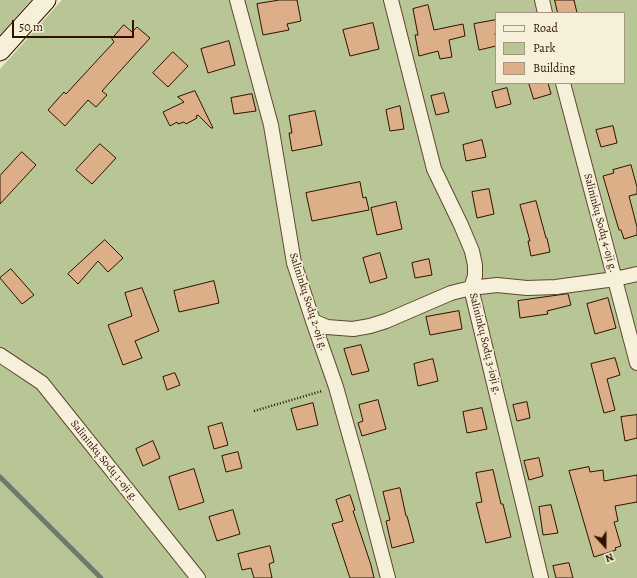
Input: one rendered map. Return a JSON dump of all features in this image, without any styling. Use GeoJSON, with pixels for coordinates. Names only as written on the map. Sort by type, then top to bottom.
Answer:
{"type":"FeatureCollection","features":[{"type":"Feature","properties":{"kind":"main road"},"geometry":{"type":"LineString","coordinates":[[0,51],[46,0]]}},
{"type":"Feature","properties":{"kind":"street","name":"Salininkų Sodų 2-oji g."},"geometry":{"type":"LineString","coordinates":[[237,0],[271,125],[294,263],[336,387],[388,578]]}},
{"type":"Feature","properties":{"kind":"street","name":"Salininkų Sodų 3-ioji g."},"geometry":{"type":"LineString","coordinates":[[391,0],[434,169],[461,224],[472,251],[475,265],[475,276],[471,288],[541,578]]}},
{"type":"Feature","properties":{"kind":"street"},"geometry":{"type":"LineString","coordinates":[[542,0],[545,12]]}},
{"type":"Feature","properties":{"kind":"street","name":"Salininkų Sodų 4-oji g."},"geometry":{"type":"LineString","coordinates":[[564,84],[637,363]]}},
{"type":"Feature","properties":{"kind":"street"},"geometry":{"type":"LineString","coordinates":[[313,321],[327,327],[353,329],[386,321],[451,293],[471,288],[497,285],[527,288],[556,287],[615,279],[637,274]]}},
{"type":"Feature","properties":{"kind":"street","name":"Salininkų Sodų 1-oji g."},"geometry":{"type":"LineString","coordinates":[[0,355],[42,383],[198,578]]}},
{"type":"Feature","properties":{"kind":"path"},"geometry":{"type":"LineString","coordinates":[[254,411],[336,387]]}},
{"type":"Feature","properties":{"kind":"green space"},"geometry":{"type":"Polygon","coordinates":[[[0,0],[31,0],[0,35],[0,0]]]}},
{"type":"Feature","properties":{"kind":"green space"},"geometry":{"type":"Polygon","coordinates":[[[62,0],[637,0],[637,578],[0,578],[0,69],[62,0]]]}},
{"type":"Feature","properties":{"kind":"building"},"geometry":{"type":"Polygon","coordinates":[[[280,0],[297,0],[301,21],[287,24],[289,30],[263,35],[257,4],[280,0]]]}},
{"type":"Feature","properties":{"kind":"building"},"geometry":{"type":"Polygon","coordinates":[[[555,0],[574,0],[577,12],[558,12],[555,0]]]}},
{"type":"Feature","properties":{"kind":"building"},"geometry":{"type":"Polygon","coordinates":[[[428,5],[434,30],[463,24],[465,36],[449,40],[452,57],[440,59],[438,51],[419,56],[415,35],[418,35],[413,9],[428,5]]]}},
{"type":"Feature","properties":{"kind":"building"},"geometry":{"type":"Polygon","coordinates":[[[495,20],[495,46],[479,50],[474,24],[495,20]]]}},
{"type":"Feature","properties":{"kind":"building"},"geometry":{"type":"Polygon","coordinates":[[[373,23],[379,49],[350,56],[343,30],[373,23]]]}},
{"type":"Feature","properties":{"kind":"building"},"geometry":{"type":"Polygon","coordinates":[[[124,25],[132,32],[137,27],[150,38],[102,91],[107,95],[96,107],[88,100],[65,126],[48,110],[64,92],[66,94],[114,42],[112,39],[124,25]]]}},
{"type":"Feature","properties":{"kind":"building"},"geometry":{"type":"Polygon","coordinates":[[[229,41],[235,65],[208,73],[201,49],[229,41]]]}},
{"type":"Feature","properties":{"kind":"building"},"geometry":{"type":"Polygon","coordinates":[[[173,52],[188,66],[168,87],[153,73],[173,52]]]}},
{"type":"Feature","properties":{"kind":"building"},"geometry":{"type":"Polygon","coordinates":[[[529,84],[548,84],[551,94],[534,99],[529,84]]]}},
{"type":"Feature","properties":{"kind":"building"},"geometry":{"type":"Polygon","coordinates":[[[507,88],[511,104],[496,108],[492,92],[507,88]]]}},
{"type":"Feature","properties":{"kind":"building"},"geometry":{"type":"Polygon","coordinates":[[[195,91],[213,128],[211,128],[198,115],[196,116],[197,118],[186,124],[184,122],[178,124],[177,122],[170,126],[163,112],[184,102],[178,97],[195,91]]]}},
{"type":"Feature","properties":{"kind":"building"},"geometry":{"type":"Polygon","coordinates":[[[444,93],[449,112],[436,115],[431,96],[444,93]]]}},
{"type":"Feature","properties":{"kind":"building"},"geometry":{"type":"Polygon","coordinates":[[[252,94],[256,111],[234,114],[231,98],[252,94]]]}},
{"type":"Feature","properties":{"kind":"building"},"geometry":{"type":"Polygon","coordinates":[[[400,106],[404,129],[390,131],[386,110],[400,106]]]}},
{"type":"Feature","properties":{"kind":"building"},"geometry":{"type":"Polygon","coordinates":[[[315,111],[322,145],[292,151],[289,133],[292,133],[289,116],[315,111]]]}},
{"type":"Feature","properties":{"kind":"building"},"geometry":{"type":"Polygon","coordinates":[[[613,126],[617,143],[601,147],[596,130],[613,126]]]}},
{"type":"Feature","properties":{"kind":"building"},"geometry":{"type":"Polygon","coordinates":[[[482,140],[486,157],[466,161],[463,145],[482,140]]]}},
{"type":"Feature","properties":{"kind":"building"},"geometry":{"type":"Polygon","coordinates":[[[100,144],[116,158],[92,184],[76,170],[100,144]]]}},
{"type":"Feature","properties":{"kind":"building"},"geometry":{"type":"Polygon","coordinates":[[[22,152],[36,165],[0,204],[0,176],[22,152]]]}},
{"type":"Feature","properties":{"kind":"building"},"geometry":{"type":"Polygon","coordinates":[[[631,165],[637,187],[637,194],[629,196],[637,227],[637,235],[624,239],[621,230],[619,230],[603,176],[614,173],[613,170],[631,165]]]}},
{"type":"Feature","properties":{"kind":"building"},"geometry":{"type":"Polygon","coordinates":[[[360,182],[363,198],[366,197],[369,210],[312,221],[306,193],[360,182]]]}},
{"type":"Feature","properties":{"kind":"building"},"geometry":{"type":"Polygon","coordinates":[[[489,189],[494,214],[477,218],[472,192],[489,189]]]}},
{"type":"Feature","properties":{"kind":"building"},"geometry":{"type":"Polygon","coordinates":[[[536,201],[550,252],[531,256],[528,241],[530,241],[520,205],[536,201]]]}},
{"type":"Feature","properties":{"kind":"building"},"geometry":{"type":"Polygon","coordinates":[[[396,202],[402,229],[377,235],[371,208],[396,202]]]}},
{"type":"Feature","properties":{"kind":"building"},"geometry":{"type":"Polygon","coordinates":[[[105,240],[123,258],[108,272],[98,261],[78,284],[68,274],[105,240]]]}},
{"type":"Feature","properties":{"kind":"building"},"geometry":{"type":"Polygon","coordinates":[[[380,253],[387,278],[370,283],[363,258],[380,253]]]}},
{"type":"Feature","properties":{"kind":"building"},"geometry":{"type":"Polygon","coordinates":[[[429,259],[432,275],[415,278],[412,263],[429,259]]]}},
{"type":"Feature","properties":{"kind":"building"},"geometry":{"type":"Polygon","coordinates":[[[11,269],[34,295],[22,304],[0,278],[11,269]]]}},
{"type":"Feature","properties":{"kind":"building"},"geometry":{"type":"Polygon","coordinates":[[[214,281],[219,303],[179,312],[174,291],[214,281]]]}},
{"type":"Feature","properties":{"kind":"building"},"geometry":{"type":"Polygon","coordinates":[[[142,288],[159,331],[135,341],[142,358],[123,365],[108,325],[132,316],[125,293],[142,288]]]}},
{"type":"Feature","properties":{"kind":"building"},"geometry":{"type":"Polygon","coordinates":[[[568,294],[571,305],[547,311],[548,314],[520,318],[518,301],[568,294]]]}},
{"type":"Feature","properties":{"kind":"building"},"geometry":{"type":"Polygon","coordinates":[[[608,298],[616,328],[595,334],[587,304],[608,298]]]}},
{"type":"Feature","properties":{"kind":"building"},"geometry":{"type":"Polygon","coordinates":[[[459,311],[462,329],[430,335],[426,317],[459,311]]]}},
{"type":"Feature","properties":{"kind":"building"},"geometry":{"type":"Polygon","coordinates":[[[361,345],[369,371],[352,375],[344,349],[361,345]]]}},
{"type":"Feature","properties":{"kind":"building"},"geometry":{"type":"Polygon","coordinates":[[[615,358],[620,375],[607,379],[615,410],[604,413],[591,364],[615,358]]]}},
{"type":"Feature","properties":{"kind":"building"},"geometry":{"type":"Polygon","coordinates":[[[433,359],[438,381],[418,386],[414,364],[433,359]]]}},
{"type":"Feature","properties":{"kind":"building"},"geometry":{"type":"Polygon","coordinates":[[[175,373],[180,385],[167,390],[163,377],[175,373]]]}},
{"type":"Feature","properties":{"kind":"building"},"geometry":{"type":"Polygon","coordinates":[[[378,400],[386,429],[362,436],[358,423],[363,421],[359,405],[378,400]]]}},
{"type":"Feature","properties":{"kind":"building"},"geometry":{"type":"Polygon","coordinates":[[[527,402],[530,418],[517,421],[513,405],[527,402]]]}},
{"type":"Feature","properties":{"kind":"building"},"geometry":{"type":"Polygon","coordinates":[[[313,403],[318,425],[297,430],[291,409],[313,403]]]}},
{"type":"Feature","properties":{"kind":"building"},"geometry":{"type":"Polygon","coordinates":[[[482,408],[487,429],[467,433],[463,412],[482,408]]]}},
{"type":"Feature","properties":{"kind":"building"},"geometry":{"type":"Polygon","coordinates":[[[637,415],[637,438],[625,441],[621,417],[637,415]]]}},
{"type":"Feature","properties":{"kind":"building"},"geometry":{"type":"Polygon","coordinates":[[[222,423],[228,445],[214,449],[208,427],[222,423]]]}},
{"type":"Feature","properties":{"kind":"building"},"geometry":{"type":"Polygon","coordinates":[[[153,441],[160,458],[143,466],[136,449],[153,441]]]}},
{"type":"Feature","properties":{"kind":"building"},"geometry":{"type":"Polygon","coordinates":[[[238,452],[242,468],[226,472],[222,456],[238,452]]]}},
{"type":"Feature","properties":{"kind":"building"},"geometry":{"type":"Polygon","coordinates":[[[539,458],[543,476],[529,480],[524,461],[539,458]]]}},
{"type":"Feature","properties":{"kind":"building"},"geometry":{"type":"Polygon","coordinates":[[[589,467],[590,472],[603,470],[604,481],[637,475],[637,502],[615,506],[618,521],[614,522],[621,546],[615,548],[616,550],[594,557],[569,471],[589,467]]]}},
{"type":"Feature","properties":{"kind":"building"},"geometry":{"type":"Polygon","coordinates":[[[194,469],[204,502],[179,510],[169,477],[194,469]]]}},
{"type":"Feature","properties":{"kind":"building"},"geometry":{"type":"Polygon","coordinates":[[[493,470],[511,537],[486,543],[476,503],[482,502],[476,473],[493,470]]]}},
{"type":"Feature","properties":{"kind":"building"},"geometry":{"type":"Polygon","coordinates":[[[400,488],[406,516],[414,542],[392,548],[386,521],[390,520],[383,492],[400,488]]]}},
{"type":"Feature","properties":{"kind":"building"},"geometry":{"type":"Polygon","coordinates":[[[350,495],[355,510],[353,511],[374,578],[350,578],[332,524],[343,521],[336,500],[350,495]]]}},
{"type":"Feature","properties":{"kind":"building"},"geometry":{"type":"Polygon","coordinates":[[[551,505],[558,533],[543,535],[539,507],[551,505]]]}},
{"type":"Feature","properties":{"kind":"building"},"geometry":{"type":"Polygon","coordinates":[[[233,510],[240,534],[217,541],[209,517],[233,510]]]}},
{"type":"Feature","properties":{"kind":"building"},"geometry":{"type":"Polygon","coordinates":[[[270,546],[274,562],[269,564],[272,578],[254,578],[251,568],[242,570],[238,554],[270,546]]]}},
{"type":"Feature","properties":{"kind":"building"},"geometry":{"type":"Polygon","coordinates":[[[569,563],[573,578],[556,578],[553,566],[569,563]]]}},
{"type":"Feature","properties":{"kind":"waterway"},"geometry":{"type":"LineString","coordinates":[[0,477],[101,578]]}}]}
